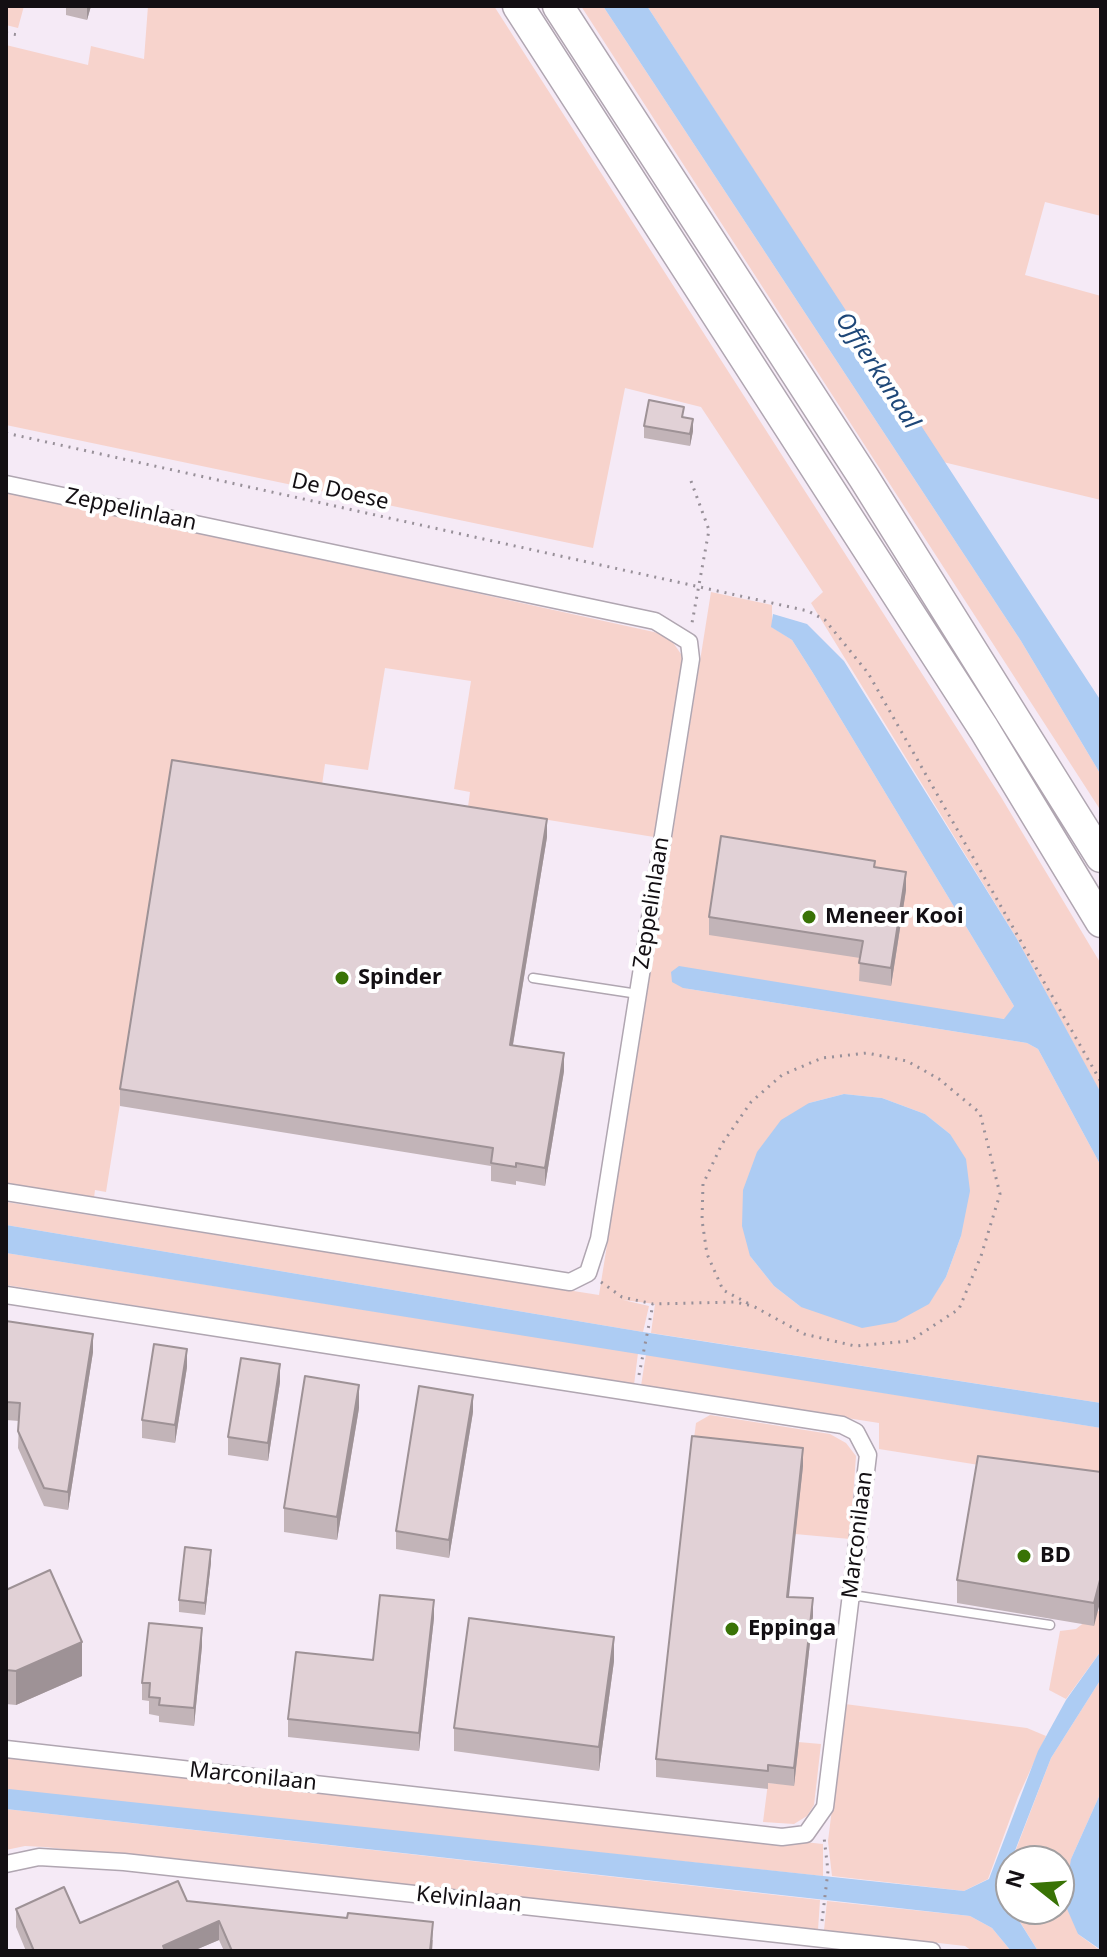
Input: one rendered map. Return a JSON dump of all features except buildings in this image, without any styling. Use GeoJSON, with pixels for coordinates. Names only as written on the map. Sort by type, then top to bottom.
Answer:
{"type":"FeatureCollection","features":[{"type":"Feature","properties":{"kind":"highway"},"geometry":{"type":"LineString","coordinates":[[518,6],[984,729],[1101,922]]}},
{"type":"Feature","properties":{"kind":"highway"},"geometry":{"type":"LineString","coordinates":[[558,6],[864,478],[1101,857]]}},
{"type":"Feature","properties":{"kind":"street","name":"Zeppelinlaan"},"geometry":{"type":"LineString","coordinates":[[6,484],[655,621],[689,642],[691,659],[599,1239],[588,1273]]}},
{"type":"Feature","properties":{"kind":"street"},"geometry":{"type":"LineString","coordinates":[[6,1192],[570,1282],[588,1273]]}},
{"type":"Feature","properties":{"kind":"street","name":"Marconilaan"},"geometry":{"type":"LineString","coordinates":[[6,1295],[842,1425],[856,1432],[868,1455],[825,1807],[806,1834],[782,1837],[6,1749]]}},
{"type":"Feature","properties":{"kind":"street","name":"Kelvinlaan"},"geometry":{"type":"LineString","coordinates":[[6,1864],[39,1857],[124,1862],[932,1951]]}},
{"type":"Feature","properties":{"kind":"lane"},"geometry":{"type":"LineString","coordinates":[[533,978],[638,994]]}},
{"type":"Feature","properties":{"kind":"lane"},"geometry":{"type":"LineString","coordinates":[[851,1595],[1050,1625]]}},
{"type":"Feature","properties":{"kind":"path"},"geometry":{"type":"LineString","coordinates":[[6,33],[18,35]]}},
{"type":"Feature","properties":{"kind":"path","name":"De Doese"},"geometry":{"type":"LineString","coordinates":[[6,433],[666,582],[808,611],[825,620],[868,673],[1101,1082]]}},
{"type":"Feature","properties":{"kind":"path"},"geometry":{"type":"LineString","coordinates":[[689,642],[709,530],[691,481]]}},
{"type":"Feature","properties":{"kind":"path"},"geometry":{"type":"LineString","coordinates":[[588,1273],[622,1297],[653,1304],[735,1302],[753,1306],[804,1334],[855,1346],[910,1341],[959,1309],[981,1256],[1000,1194],[980,1113],[939,1079],[918,1067],[867,1053],[822,1058],[782,1075],[751,1102],[722,1144],[703,1184],[702,1220],[707,1254],[723,1290],[753,1306]]}},
{"type":"Feature","properties":{"kind":"path"},"geometry":{"type":"LineString","coordinates":[[643,1355],[653,1304]]}},
{"type":"Feature","properties":{"kind":"path"},"geometry":{"type":"LineString","coordinates":[[817,1819],[827,1844],[824,1905]]}},
{"type":"Feature","properties":{"kind":"shaded area"},"geometry":{"type":"Polygon","coordinates":[[[6,6],[24,6],[18,28],[6,25],[6,6]]]}},
{"type":"Feature","properties":{"kind":"shaded area"},"geometry":{"type":"Polygon","coordinates":[[[148,6],[494,6],[1001,797],[1101,964],[1101,1094],[1017,939],[811,603],[823,592],[701,407],[625,388],[593,548],[6,425],[6,45],[88,65],[91,46],[144,59],[148,6]]]}},
{"type":"Feature","properties":{"kind":"shaded area"},"geometry":{"type":"Polygon","coordinates":[[[581,6],[603,6],[1021,641],[1101,775],[1101,811],[581,6]]]}},
{"type":"Feature","properties":{"kind":"shaded area"},"geometry":{"type":"Polygon","coordinates":[[[647,6],[1101,6],[1101,216],[1045,202],[1025,275],[1101,296],[1101,500],[943,462],[647,6]]]}},
{"type":"Feature","properties":{"kind":"shaded area"},"geometry":{"type":"Polygon","coordinates":[[[6,490],[670,638],[683,657],[654,837],[468,807],[470,792],[454,789],[471,681],[385,668],[368,770],[325,764],[320,799],[172,776],[106,1192],[95,1190],[94,1198],[6,1185],[6,490]]]}},
{"type":"Feature","properties":{"kind":"shaded area"},"geometry":{"type":"Polygon","coordinates":[[[711,592],[772,605],[772,627],[792,640],[1014,1006],[1005,1019],[683,988],[1027,1043],[1038,1049],[1101,1166],[1101,1403],[651,1333],[655,1304],[623,1300],[649,1306],[643,1332],[6,1225],[6,1202],[599,1295],[711,592]],[[844,1094],[809,1103],[750,1256],[774,1286],[801,1307],[928,1304],[946,1277],[961,1236],[950,1134],[925,1114],[882,1098],[844,1094]]]}},
{"type":"Feature","properties":{"kind":"shaded area"},"geometry":{"type":"Polygon","coordinates":[[[6,1253],[638,1353],[634,1385],[6,1285],[6,1253]]]}},
{"type":"Feature","properties":{"kind":"shaded area"},"geometry":{"type":"Polygon","coordinates":[[[646,1354],[1101,1428],[1101,1495],[979,1465],[879,1449],[879,1423],[641,1386],[646,1354]]]}},
{"type":"Feature","properties":{"kind":"shaded area"},"geometry":{"type":"Polygon","coordinates":[[[710,1415],[830,1434],[846,1443],[856,1456],[850,1539],[795,1534],[692,1454],[696,1423],[710,1415]]]}},
{"type":"Feature","properties":{"kind":"shaded area"},"geometry":{"type":"Polygon","coordinates":[[[1101,1609],[1101,1651],[1066,1699],[1049,1690],[1060,1631],[1076,1629],[1101,1609]]]}},
{"type":"Feature","properties":{"kind":"shaded area"},"geometry":{"type":"Polygon","coordinates":[[[1101,1679],[1101,1792],[1075,1850],[1075,1845],[1018,1845],[1051,1758],[1101,1679]]]}},
{"type":"Feature","properties":{"kind":"shaded area"},"geometry":{"type":"Polygon","coordinates":[[[845,1704],[1027,1728],[1046,1736],[1000,1845],[995,1845],[995,1860],[988,1879],[964,1891],[832,1876],[828,1841],[845,1704]]]}},
{"type":"Feature","properties":{"kind":"shaded area"},"geometry":{"type":"Polygon","coordinates":[[[798,1742],[821,1744],[814,1805],[807,1816],[794,1824],[763,1822],[768,1783],[794,1785],[798,1742]]]}},
{"type":"Feature","properties":{"kind":"shaded area"},"geometry":{"type":"Polygon","coordinates":[[[6,1757],[823,1844],[823,1876],[6,1791],[6,1757]]]}},
{"type":"Feature","properties":{"kind":"shaded area"},"geometry":{"type":"Polygon","coordinates":[[[6,1809],[820,1900],[818,1930],[45,1847],[25,1846],[6,1850],[6,1809]]]}},
{"type":"Feature","properties":{"kind":"shaded area"},"geometry":{"type":"Polygon","coordinates":[[[827,1901],[970,1916],[992,1928],[1011,1951],[972,1951],[965,1946],[824,1930],[827,1901]]]}},
{"type":"Feature","properties":{"kind":"shaded area"},"geometry":{"type":"Polygon","coordinates":[[[1075,1902],[1078,1934],[1101,1951],[1038,1951],[1022,1925],[1075,1925],[1075,1902]]]}},
{"type":"Feature","properties":{"kind":"water","name":"Offierkanaal"},"geometry":{"type":"Polygon","coordinates":[[[603,6],[647,6],[1101,701],[1101,775],[1021,641],[603,6]]]}},
{"type":"Feature","properties":{"kind":"water"},"geometry":{"type":"Polygon","coordinates":[[[773,614],[807,624],[844,661],[1017,939],[1101,1093],[1101,1166],[1038,1049],[1027,1043],[683,988],[672,982],[671,972],[679,966],[1004,1019],[1014,1006],[792,640],[771,627],[773,614]]]}},
{"type":"Feature","properties":{"kind":"water"},"geometry":{"type":"Polygon","coordinates":[[[844,1094],[882,1098],[925,1114],[950,1134],[966,1159],[970,1191],[961,1236],[946,1277],[929,1304],[896,1322],[862,1328],[801,1307],[774,1286],[750,1256],[742,1226],[743,1190],[757,1152],[781,1120],[809,1103],[844,1094]]]}},
{"type":"Feature","properties":{"kind":"water"},"geometry":{"type":"Polygon","coordinates":[[[6,1225],[643,1332],[1101,1403],[1101,1428],[6,1253],[6,1225]]]}},
{"type":"Feature","properties":{"kind":"water"},"geometry":{"type":"Polygon","coordinates":[[[1101,1651],[1101,1679],[1051,1758],[1017,1845],[1002,1845],[1038,1751],[1066,1700],[1101,1651]]]}},
{"type":"Feature","properties":{"kind":"water"},"geometry":{"type":"Polygon","coordinates":[[[6,1791],[964,1891],[989,1879],[995,1863],[995,1925],[1022,1925],[1038,1951],[1011,1951],[992,1928],[970,1916],[6,1809],[6,1791]]]}},
{"type":"Feature","properties":{"kind":"water"},"geometry":{"type":"Polygon","coordinates":[[[1101,1792],[1101,1950],[1078,1934],[1074,1925],[1075,1850],[1101,1792]]]}},
{"type":"Feature","properties":{"kind":"place","name":"Meneer Kooi"},"geometry":{"type":"Point","coordinates":[809,917]}},
{"type":"Feature","properties":{"kind":"place","name":"Spinder"},"geometry":{"type":"Point","coordinates":[342,978]}},
{"type":"Feature","properties":{"kind":"place","name":"BD"},"geometry":{"type":"Point","coordinates":[1024,1556]}},
{"type":"Feature","properties":{"kind":"place","name":"Eppinga"},"geometry":{"type":"Point","coordinates":[732,1629]}}]}
